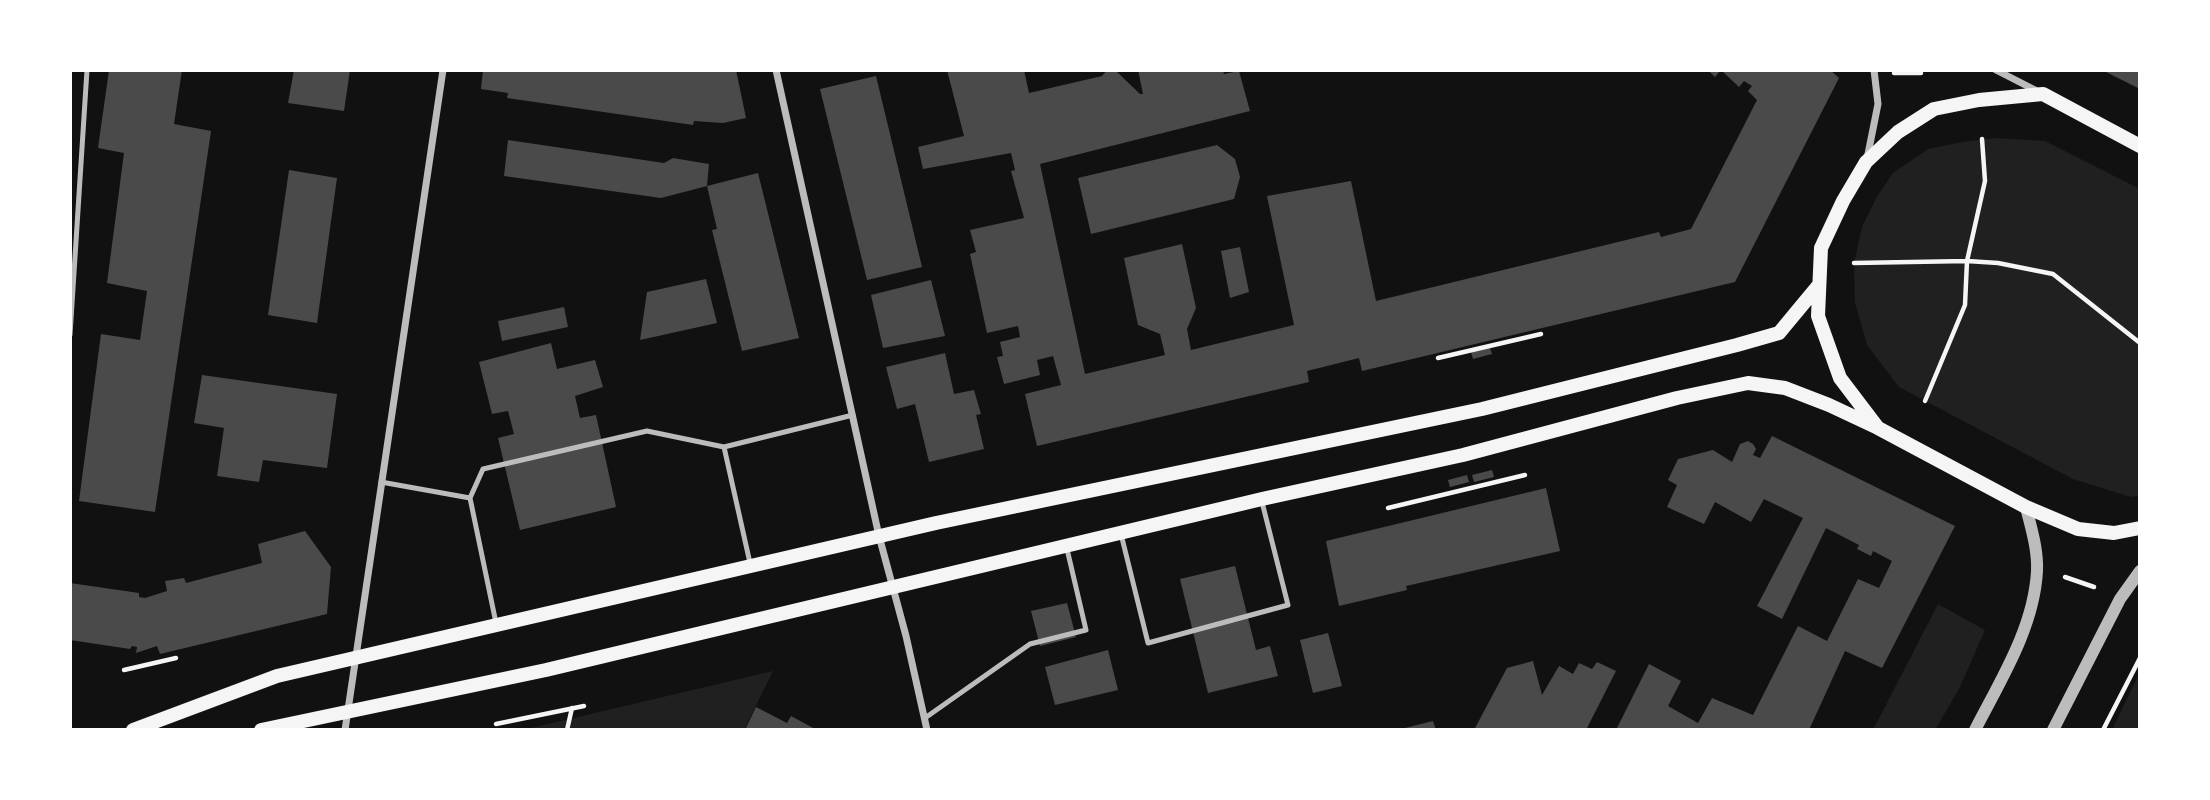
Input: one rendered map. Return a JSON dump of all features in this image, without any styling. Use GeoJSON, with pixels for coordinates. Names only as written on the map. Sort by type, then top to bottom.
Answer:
{"type":"FeatureCollection","features":[{"type":"Feature","properties":{"kind":"main road"},"geometry":{"type":"LineString","coordinates":[[1878,428],[1840,378],[1818,316],[1821,247],[1866,162],[1898,132],[1934,109],[1979,100],[2043,94],[2140,146]]}},
{"type":"Feature","properties":{"kind":"main road"},"geometry":{"type":"LineString","coordinates":[[133,730],[277,676],[879,536],[1482,409],[1737,345],[1779,333],[1818,286]]}},
{"type":"Feature","properties":{"kind":"main road"},"geometry":{"type":"LineString","coordinates":[[261,730],[547,670],[1262,499],[1462,455],[1677,398],[1748,383],[1785,388],[1829,405],[1878,428],[2026,507],[2078,529],[2114,533],[2140,528]]}},
{"type":"Feature","properties":{"kind":"street"},"geometry":{"type":"LineString","coordinates":[[345,730],[443,70]]}},
{"type":"Feature","properties":{"kind":"street"},"geometry":{"type":"LineString","coordinates":[[776,70],[879,536],[927,730]]}},
{"type":"Feature","properties":{"kind":"street"},"geometry":{"type":"LineString","coordinates":[[1866,162],[1878,104],[1874,70]]}},
{"type":"Feature","properties":{"kind":"street"},"geometry":{"type":"LineString","coordinates":[[1996,70],[2043,94]]}},
{"type":"Feature","properties":{"kind":"street"},"geometry":{"type":"LineString","coordinates":[[1975,730],[2012,659],[2030,611],[2037,571],[2035,545],[2026,507]]}},
{"type":"Feature","properties":{"kind":"street"},"geometry":{"type":"LineString","coordinates":[[2053,730],[2120,599],[2140,571]]}},
{"type":"Feature","properties":{"kind":"lane"},"geometry":{"type":"LineString","coordinates":[[70,335],[87,70]]}},
{"type":"Feature","properties":{"kind":"lane"},"geometry":{"type":"LineString","coordinates":[[496,626],[470,498],[483,469],[647,431],[724,447],[853,415]]}},
{"type":"Feature","properties":{"kind":"lane"},"geometry":{"type":"LineString","coordinates":[[724,447],[751,566]]}},
{"type":"Feature","properties":{"kind":"lane"},"geometry":{"type":"LineString","coordinates":[[382,482],[470,498]]}},
{"type":"Feature","properties":{"kind":"lane"},"geometry":{"type":"LineString","coordinates":[[1121,534],[1148,643],[1288,605],[1262,499]]}},
{"type":"Feature","properties":{"kind":"lane"},"geometry":{"type":"LineString","coordinates":[[925,718],[1030,644],[1086,630],[1066,547]]}},
{"type":"Feature","properties":{"kind":"path"},"geometry":{"type":"LineString","coordinates":[[1894,72],[1922,71],[1925,85]]}},
{"type":"Feature","properties":{"kind":"path"},"geometry":{"type":"LineString","coordinates":[[1925,401],[1965,304],[1967,261],[1985,181],[1982,139]]}},
{"type":"Feature","properties":{"kind":"path"},"geometry":{"type":"LineString","coordinates":[[1854,263],[1967,261],[1998,263],[2053,274],[2140,343]]}},
{"type":"Feature","properties":{"kind":"path"},"geometry":{"type":"LineString","coordinates":[[1438,358],[1541,334]]}},
{"type":"Feature","properties":{"kind":"path"},"geometry":{"type":"LineString","coordinates":[[1388,508],[1525,475]]}},
{"type":"Feature","properties":{"kind":"path"},"geometry":{"type":"LineString","coordinates":[[2065,577],[2094,587]]}},
{"type":"Feature","properties":{"kind":"path"},"geometry":{"type":"LineString","coordinates":[[124,670],[176,658]]}},
{"type":"Feature","properties":{"kind":"path"},"geometry":{"type":"LineString","coordinates":[[2103,730],[2140,658]]}},
{"type":"Feature","properties":{"kind":"path"},"geometry":{"type":"LineString","coordinates":[[496,724],[584,706]]}},
{"type":"Feature","properties":{"kind":"path"},"geometry":{"type":"LineString","coordinates":[[567,730],[572,708]]}},
{"type":"Feature","properties":{"kind":"shaded area"},"geometry":{"type":"Polygon","coordinates":[[[1997,138],[2045,141],[2140,189],[2140,495],[2131,497],[2073,479],[1899,387],[1867,345],[1855,302],[1854,263],[1862,227],[1878,195],[1893,173],[1928,149],[1997,138]]]}},
{"type":"Feature","properties":{"kind":"shaded area"},"geometry":{"type":"Polygon","coordinates":[[[1938,604],[1985,630],[1960,687],[1935,730],[1878,730],[1874,728],[1938,604]]]}},
{"type":"Feature","properties":{"kind":"shaded area"},"geometry":{"type":"Polygon","coordinates":[[[773,671],[744,730],[523,730],[773,671]]]}},
{"type":"Feature","properties":{"kind":"shaded area"},"geometry":{"type":"Polygon","coordinates":[[[2140,672],[2140,730],[2112,730],[2140,672]]]}},
{"type":"Feature","properties":{"kind":"building"},"geometry":{"type":"Polygon","coordinates":[[[109,70],[182,70],[174,124],[211,131],[155,512],[79,501],[101,334],[140,340],[147,291],[107,283],[124,153],[98,148],[109,70]]]}},
{"type":"Feature","properties":{"kind":"building"},"geometry":{"type":"Polygon","coordinates":[[[294,70],[350,70],[344,111],[288,103],[294,70]]]}},
{"type":"Feature","properties":{"kind":"building"},"geometry":{"type":"Polygon","coordinates":[[[483,70],[736,70],[746,118],[723,123],[694,121],[693,125],[507,98],[508,93],[481,89],[483,70]]]}},
{"type":"Feature","properties":{"kind":"building"},"geometry":{"type":"Polygon","coordinates":[[[947,70],[1024,70],[1029,93],[1102,76],[1107,70],[1115,70],[1140,94],[1143,94],[1138,70],[1223,70],[1224,74],[1239,71],[1250,111],[1040,164],[1085,374],[1165,355],[1160,334],[1138,325],[1124,258],[1182,244],[1196,308],[1187,329],[1191,350],[1294,325],[1267,196],[1351,181],[1376,301],[1659,232],[1661,237],[1691,229],[1757,100],[1748,91],[1752,86],[1744,81],[1739,87],[1721,70],[1830,70],[1839,78],[1735,282],[1362,371],[1359,358],[1307,371],[1309,382],[1037,446],[1025,394],[1061,385],[1053,356],[1037,360],[1040,375],[1004,384],[997,357],[1003,356],[1000,342],[1020,337],[1018,326],[987,333],[970,254],[976,252],[970,230],[1024,218],[1011,171],[1015,170],[1011,153],[923,169],[918,147],[964,136],[947,70]]]}},
{"type":"Feature","properties":{"kind":"building"},"geometry":{"type":"Polygon","coordinates":[[[1708,70],[1721,70],[1715,77],[1708,70]]]}},
{"type":"Feature","properties":{"kind":"building"},"geometry":{"type":"Polygon","coordinates":[[[2102,70],[2140,70],[2140,89],[2102,70]]]}},
{"type":"Feature","properties":{"kind":"building"},"geometry":{"type":"Polygon","coordinates":[[[876,76],[922,267],[867,280],[820,89],[876,76]]]}},
{"type":"Feature","properties":{"kind":"building"},"geometry":{"type":"Polygon","coordinates":[[[508,140],[664,163],[673,158],[709,164],[707,186],[661,198],[504,176],[508,140]]]}},
{"type":"Feature","properties":{"kind":"building"},"geometry":{"type":"Polygon","coordinates":[[[1217,145],[1235,159],[1240,177],[1234,199],[1091,234],[1078,178],[1217,145]]]}},
{"type":"Feature","properties":{"kind":"building"},"geometry":{"type":"Polygon","coordinates":[[[289,170],[337,178],[317,323],[268,315],[289,170]]]}},
{"type":"Feature","properties":{"kind":"building"},"geometry":{"type":"Polygon","coordinates":[[[758,173],[799,338],[742,351],[712,230],[717,229],[707,186],[758,173]]]}},
{"type":"Feature","properties":{"kind":"building"},"geometry":{"type":"Polygon","coordinates":[[[1240,247],[1249,292],[1230,298],[1221,251],[1240,247]]]}},
{"type":"Feature","properties":{"kind":"building"},"geometry":{"type":"Polygon","coordinates":[[[706,279],[717,323],[640,340],[647,292],[706,279]]]}},
{"type":"Feature","properties":{"kind":"building"},"geometry":{"type":"Polygon","coordinates":[[[931,280],[945,336],[883,348],[871,295],[931,280]]]}},
{"type":"Feature","properties":{"kind":"building"},"geometry":{"type":"Polygon","coordinates":[[[564,307],[568,327],[502,341],[498,321],[564,307]]]}},
{"type":"Feature","properties":{"kind":"building"},"geometry":{"type":"Polygon","coordinates":[[[551,343],[557,369],[595,360],[603,387],[575,396],[580,418],[596,415],[616,507],[520,530],[498,438],[514,434],[508,411],[492,414],[479,362],[551,343]]]}},
{"type":"Feature","properties":{"kind":"building"},"geometry":{"type":"Polygon","coordinates":[[[1490,348],[1492,354],[1473,359],[1471,352],[1490,348]]]}},
{"type":"Feature","properties":{"kind":"building"},"geometry":{"type":"Polygon","coordinates":[[[945,353],[954,394],[974,390],[981,414],[976,415],[984,449],[929,462],[915,404],[897,409],[886,367],[945,353]]]}},
{"type":"Feature","properties":{"kind":"building"},"geometry":{"type":"Polygon","coordinates":[[[202,375],[337,394],[327,468],[263,460],[259,482],[217,476],[224,428],[194,423],[202,375]]]}},
{"type":"Feature","properties":{"kind":"building"},"geometry":{"type":"Polygon","coordinates":[[[1772,436],[1955,526],[1882,668],[1845,651],[1809,730],[1616,730],[1649,664],[1681,681],[1668,706],[1698,723],[1712,698],[1753,715],[1798,626],[1827,641],[1858,579],[1879,588],[1892,561],[1873,551],[1871,556],[1857,549],[1859,545],[1826,528],[1782,619],[1757,606],[1803,518],[1764,499],[1751,522],[1715,502],[1704,524],[1667,507],[1677,485],[1668,480],[1678,459],[1713,450],[1732,462],[1740,444],[1748,441],[1756,449],[1753,455],[1760,458],[1772,436]]]}},
{"type":"Feature","properties":{"kind":"building"},"geometry":{"type":"Polygon","coordinates":[[[1492,470],[1494,477],[1474,482],[1472,475],[1492,470]]]}},
{"type":"Feature","properties":{"kind":"building"},"geometry":{"type":"Polygon","coordinates":[[[1467,475],[1469,482],[1450,487],[1448,480],[1467,475]]]}},
{"type":"Feature","properties":{"kind":"building"},"geometry":{"type":"Polygon","coordinates":[[[1546,488],[1560,551],[1406,586],[1407,590],[1339,606],[1326,541],[1546,488]]]}},
{"type":"Feature","properties":{"kind":"building"},"geometry":{"type":"Polygon","coordinates":[[[305,531],[331,567],[327,614],[160,654],[157,646],[136,653],[137,647],[132,646],[130,649],[70,640],[70,583],[139,593],[139,597],[145,598],[167,591],[165,581],[184,578],[186,583],[262,563],[258,544],[305,531]]]}},
{"type":"Feature","properties":{"kind":"building"},"geometry":{"type":"Polygon","coordinates":[[[1235,566],[1256,650],[1270,646],[1278,676],[1208,693],[1180,579],[1235,566]]]}},
{"type":"Feature","properties":{"kind":"building"},"geometry":{"type":"Polygon","coordinates":[[[1067,603],[1076,637],[1040,646],[1031,611],[1067,603]]]}},
{"type":"Feature","properties":{"kind":"building"},"geometry":{"type":"Polygon","coordinates":[[[1328,633],[1342,686],[1313,693],[1300,640],[1328,633]]]}},
{"type":"Feature","properties":{"kind":"building"},"geometry":{"type":"Polygon","coordinates":[[[1108,650],[1118,690],[1055,705],[1045,667],[1108,650]]]}},
{"type":"Feature","properties":{"kind":"building"},"geometry":{"type":"Polygon","coordinates":[[[1533,661],[1542,695],[1559,666],[1573,674],[1579,663],[1592,669],[1597,662],[1616,671],[1586,730],[1474,730],[1507,668],[1533,661]]]}},
{"type":"Feature","properties":{"kind":"building"},"geometry":{"type":"Polygon","coordinates":[[[756,707],[787,723],[791,716],[817,730],[745,730],[756,707]]]}},
{"type":"Feature","properties":{"kind":"building"},"geometry":{"type":"Polygon","coordinates":[[[1433,721],[1436,730],[1401,730],[1401,729],[1433,721]]]}}]}
